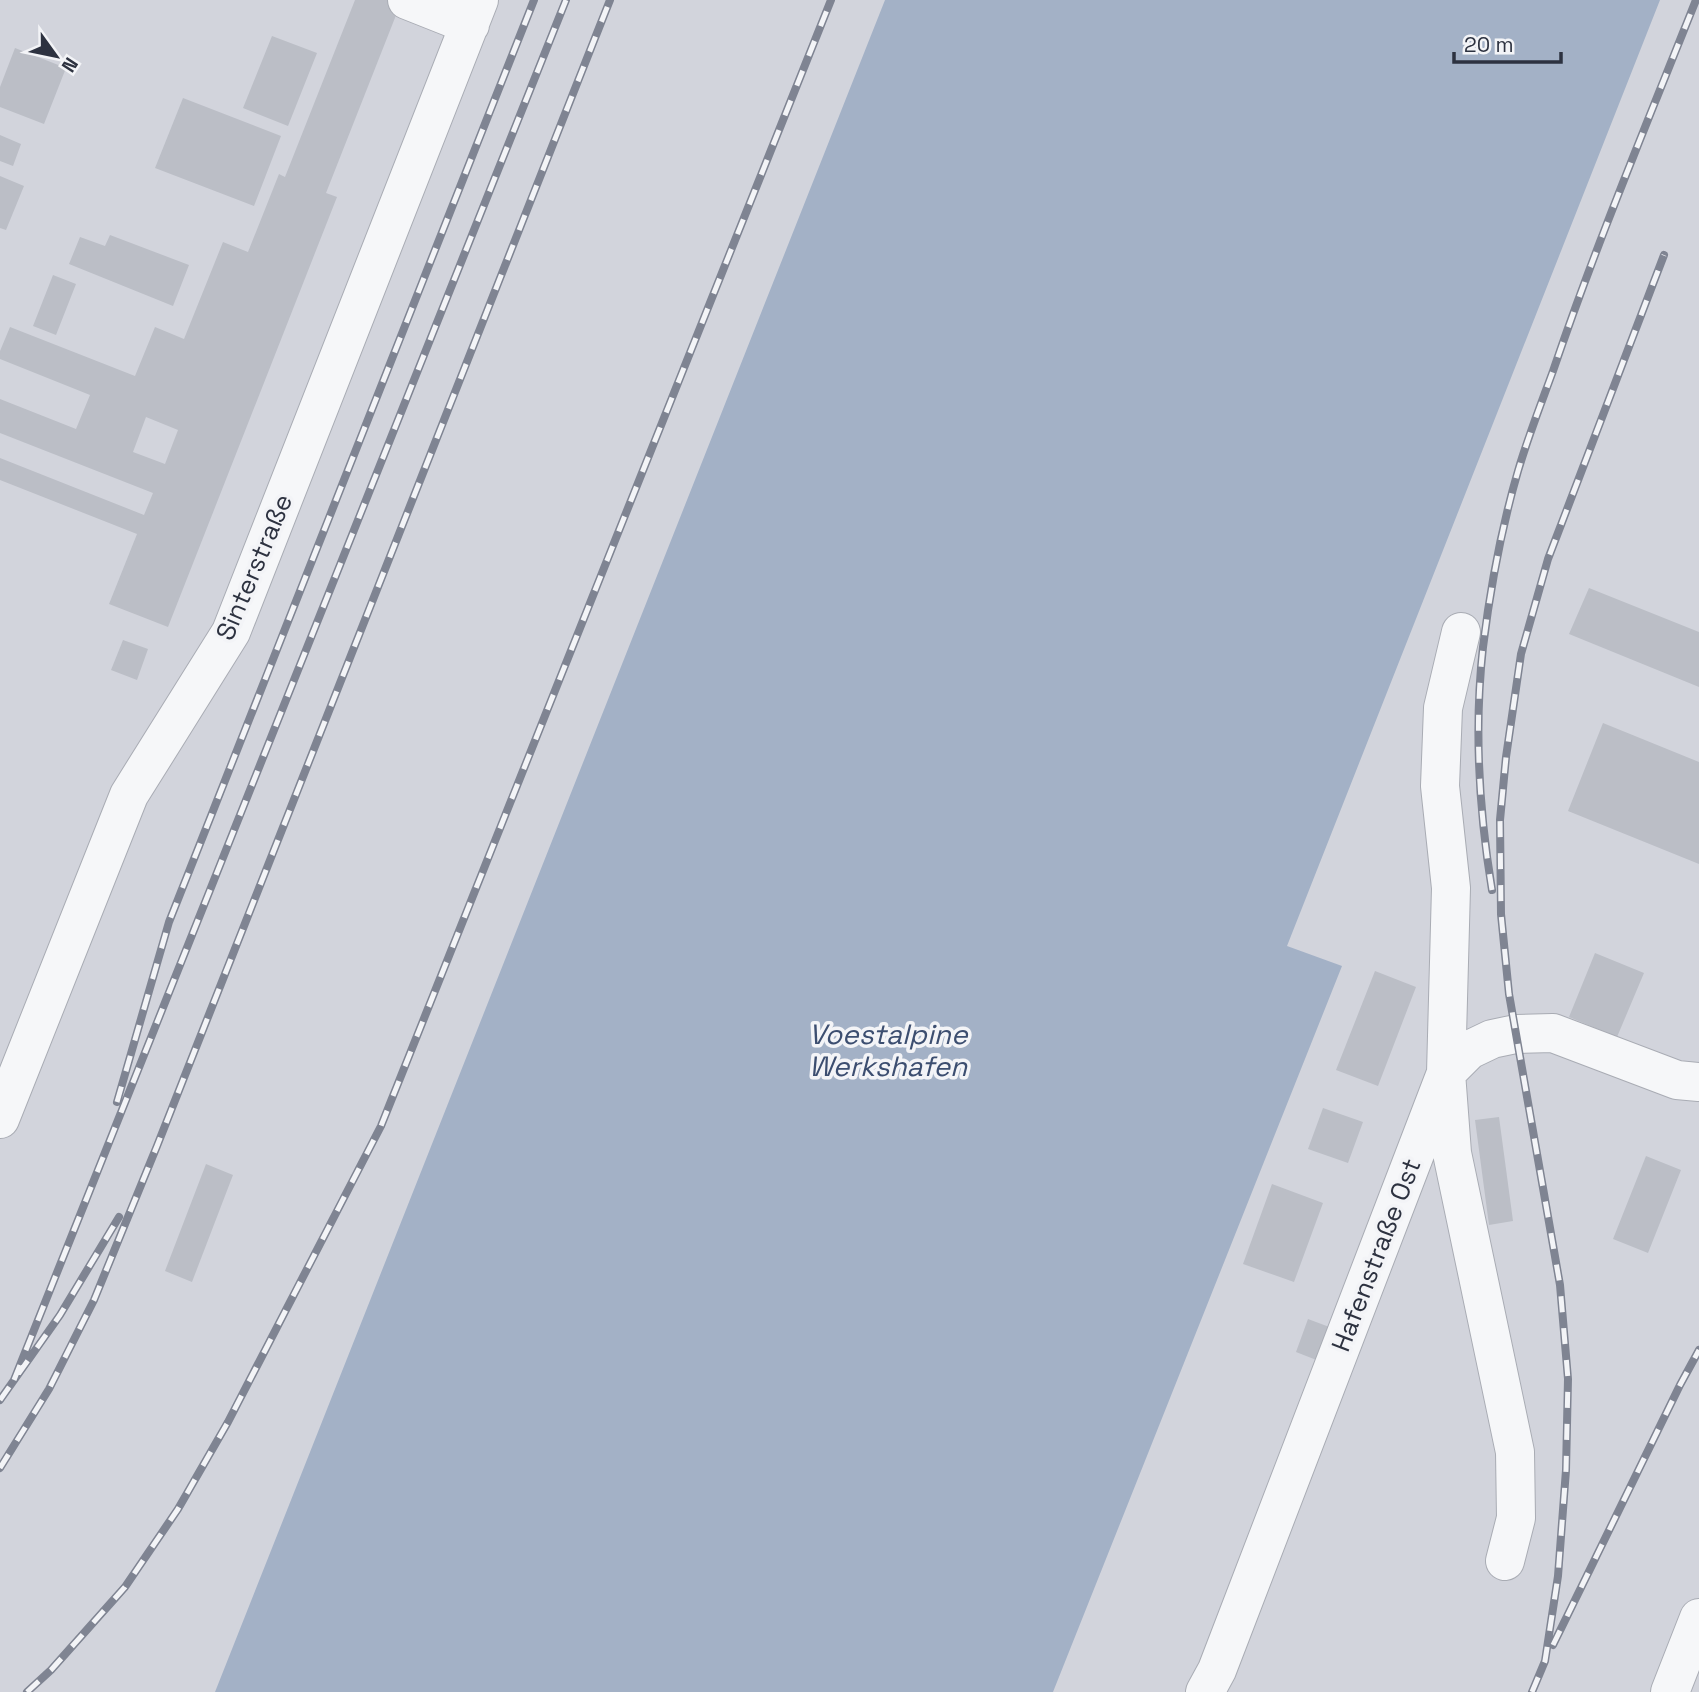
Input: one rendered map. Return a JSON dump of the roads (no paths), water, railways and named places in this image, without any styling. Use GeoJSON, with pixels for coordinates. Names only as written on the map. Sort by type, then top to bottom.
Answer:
{"type":"FeatureCollection","features":[{"type":"Feature","properties":{"kind":"street"},"geometry":{"type":"LineString","coordinates":[[407,0],[474,12]]}},
{"type":"Feature","properties":{"kind":"street","name":"Sinterstraße"},"geometry":{"type":"LineString","coordinates":[[0,1119],[128,795],[231,632],[474,12]]}},
{"type":"Feature","properties":{"kind":"street"},"geometry":{"type":"LineString","coordinates":[[1461,632],[1443,708],[1440,786],[1451,888],[1446,1073],[1452,1153],[1515,1452],[1516,1518],[1505,1561]]}},
{"type":"Feature","properties":{"kind":"street","name":"Hafenstraße Ost"},"geometry":{"type":"LineString","coordinates":[[1205,1692],[1217,1670],[1446,1073],[1468,1050],[1492,1039],[1516,1034],[1553,1033],[1677,1080],[1699,1082]]}},
{"type":"Feature","properties":{"kind":"street"},"geometry":{"type":"LineString","coordinates":[[1670,1692],[1699,1618]]}},
{"type":"Feature","properties":{"kind":"water","name":"Voestalpine Werkshafen"},"geometry":{"type":"Polygon","coordinates":[[[885,0],[1660,0],[1287,946],[1342,966],[1053,1692],[215,1692],[885,0]]]}},
{"type":"Feature","properties":{"kind":"railway"},"geometry":{"type":"LineString","coordinates":[[117,1102],[169,922],[534,0]]}},
{"type":"Feature","properties":{"kind":"railway"},"geometry":{"type":"LineString","coordinates":[[14,1380],[566,0]]}},
{"type":"Feature","properties":{"kind":"railway"},"geometry":{"type":"LineString","coordinates":[[0,1468],[49,1389],[94,1300],[610,0]]}},
{"type":"Feature","properties":{"kind":"railway"},"geometry":{"type":"LineString","coordinates":[[27,1692],[51,1670],[125,1587],[178,1509],[228,1422],[381,1126],[831,0]]}},
{"type":"Feature","properties":{"kind":"railway"},"geometry":{"type":"LineString","coordinates":[[1492,890],[1481,800],[1478,739],[1480,677],[1497,558],[1507,514],[1526,446],[1587,277],[1696,0]]}},
{"type":"Feature","properties":{"kind":"railway"},"geometry":{"type":"LineString","coordinates":[[1532,1692],[1545,1661],[1558,1576],[1566,1470],[1568,1379],[1560,1285],[1509,994],[1501,914],[1500,820],[1521,654],[1548,559],[1664,255]]}},
{"type":"Feature","properties":{"kind":"railway"},"geometry":{"type":"LineString","coordinates":[[0,1400],[60,1315],[119,1217]]}},
{"type":"Feature","properties":{"kind":"railway"},"geometry":{"type":"LineString","coordinates":[[1553,1645],[1699,1350]]}}]}
